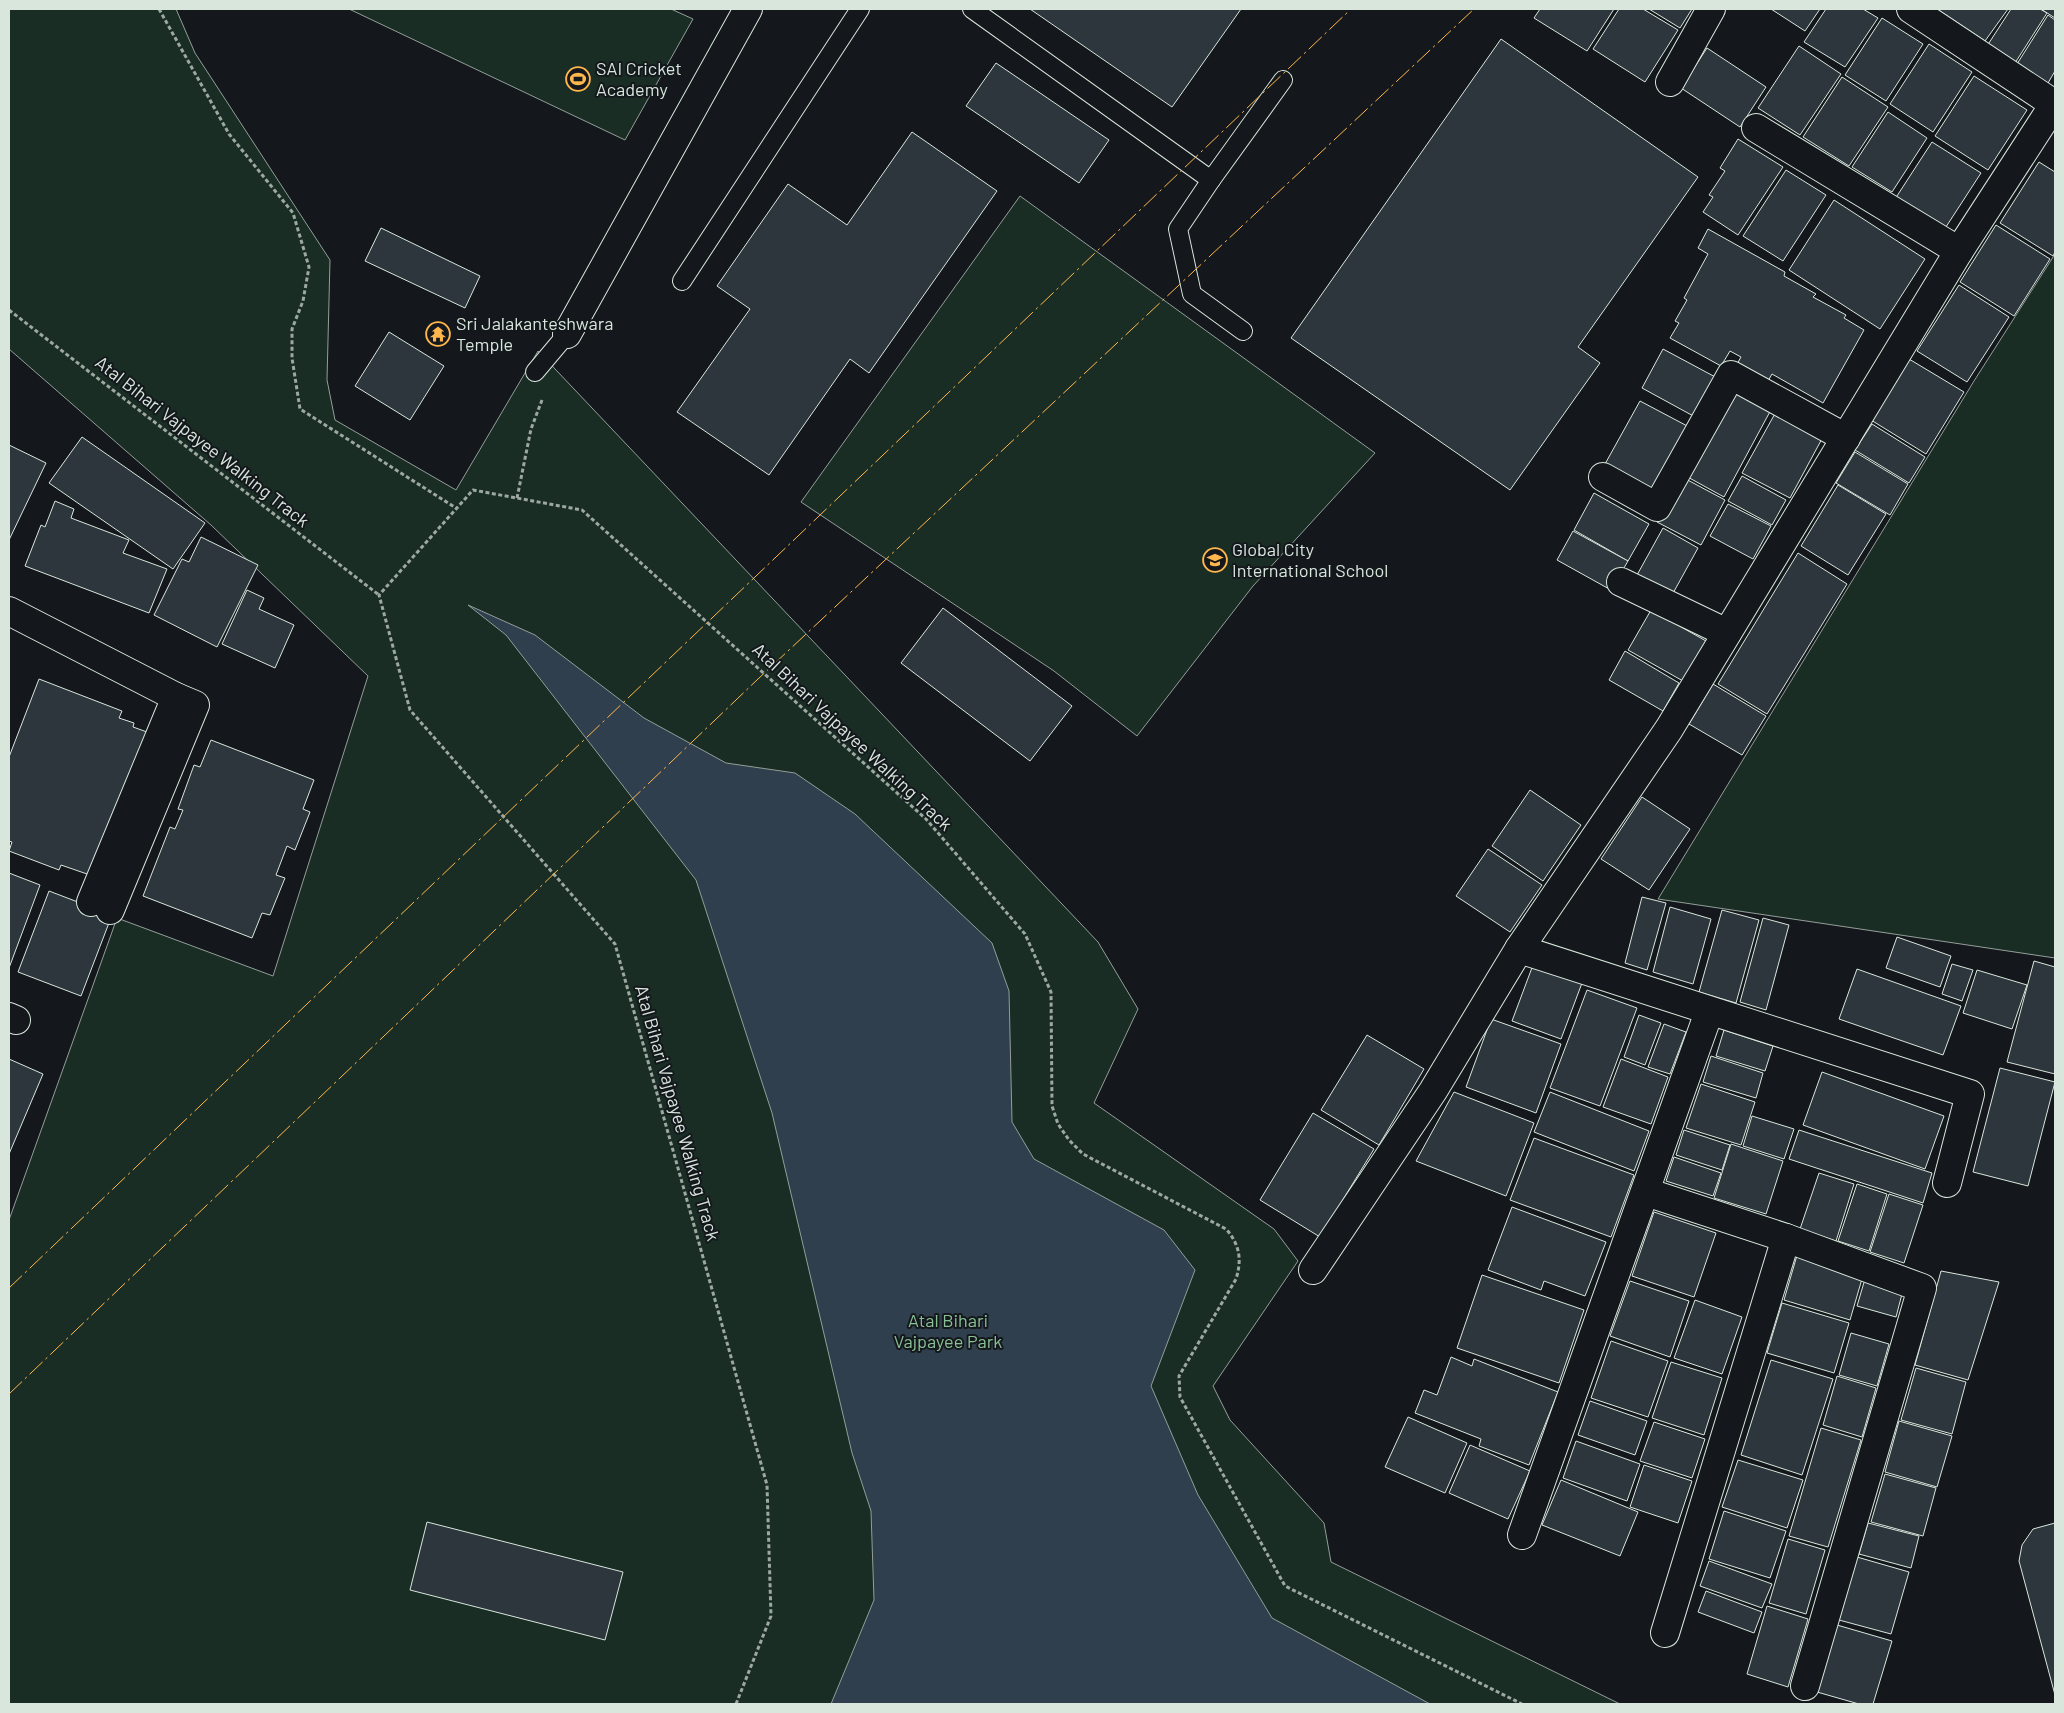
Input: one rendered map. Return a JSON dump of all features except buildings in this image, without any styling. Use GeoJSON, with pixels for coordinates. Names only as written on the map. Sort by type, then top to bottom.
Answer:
{"type":"FeatureCollection","features":[{"type":"Feature","properties":{"kind":"street"},"geometry":{"type":"LineString","coordinates":[[567,334],[748,9]]}},
{"type":"Feature","properties":{"kind":"street"},"geometry":{"type":"LineString","coordinates":[[1670,82],[1711,9]]}},
{"type":"Feature","properties":{"kind":"street"},"geometry":{"type":"LineString","coordinates":[[1313,1270],[1433,1091],[1519,949],[1668,729],[1958,251],[2055,104],[1911,9]]}},
{"type":"Feature","properties":{"kind":"street"},"geometry":{"type":"LineString","coordinates":[[1756,128],[1958,251]]}},
{"type":"Feature","properties":{"kind":"street"},"geometry":{"type":"LineString","coordinates":[[1603,477],[1657,507],[1731,375],[1846,438]]}},
{"type":"Feature","properties":{"kind":"street"},"geometry":{"type":"LineString","coordinates":[[1621,582],[1727,633]]}},
{"type":"Feature","properties":{"kind":"street"},"geometry":{"type":"LineString","coordinates":[[9,611],[195,705],[100,906]]}},
{"type":"Feature","properties":{"kind":"street"},"geometry":{"type":"LineString","coordinates":[[1519,949],[1709,1012],[1970,1094],[1947,1183]]}},
{"type":"Feature","properties":{"kind":"street"},"geometry":{"type":"LineString","coordinates":[[1522,1535],[1709,1012]]}},
{"type":"Feature","properties":{"kind":"street"},"geometry":{"type":"LineString","coordinates":[[1646,1192],[1786,1238],[1922,1288],[1804,1686]]}},
{"type":"Feature","properties":{"kind":"street"},"geometry":{"type":"LineString","coordinates":[[1665,1633],[1786,1238]]}},
{"type":"Feature","properties":{"kind":"lane"},"geometry":{"type":"LineString","coordinates":[[682,281],[860,9]]}},
{"type":"Feature","properties":{"kind":"lane"},"geometry":{"type":"LineString","coordinates":[[972,9],[1210,180]]}},
{"type":"Feature","properties":{"kind":"lane"},"geometry":{"type":"LineString","coordinates":[[1243,331],[1192,294],[1178,229],[1210,180],[1283,80]]}},
{"type":"Feature","properties":{"kind":"lane"},"geometry":{"type":"LineString","coordinates":[[535,372],[567,334]]}},
{"type":"Feature","properties":{"kind":"path"},"geometry":{"type":"LineString","coordinates":[[159,9],[229,134],[293,213],[309,267],[303,301],[292,329],[292,358],[300,408],[456,508]]}},
{"type":"Feature","properties":{"kind":"path","name":"Atal Bihari Vajpayee Walking Track"},"geometry":{"type":"LineString","coordinates":[[9,310],[379,595],[410,710],[615,944],[767,1485],[771,1616],[736,1704]]}},
{"type":"Feature","properties":{"kind":"path"},"geometry":{"type":"LineString","coordinates":[[517,498],[531,429],[544,394]]}},
{"type":"Feature","properties":{"kind":"path","name":"Atal Bihari Vajpayee Walking Track"},"geometry":{"type":"LineString","coordinates":[[379,595],[473,490],[582,510],[926,819],[1025,934],[1051,992],[1052,1106],[1058,1124],[1068,1140],[1083,1154],[1226,1229],[1233,1237],[1240,1262],[1236,1279],[1179,1376],[1180,1396],[1285,1586],[1522,1704]]}},
{"type":"Feature","properties":{"kind":"green space","name":"Atal Bihari Vajpayee Park"},"geometry":{"type":"Polygon","coordinates":[[[9,9],[176,9],[195,53],[330,260],[327,380],[335,420],[456,490],[538,351],[1098,942],[1138,1009],[1094,1103],[1274,1229],[1298,1261],[1213,1386],[1230,1420],[1324,1523],[1331,1562],[1620,1704],[9,1704],[9,1220],[117,918],[273,976],[368,676],[211,525],[9,349],[9,9]]]}},
{"type":"Feature","properties":{"kind":"green space","name":"SAI Cricket Academy"},"geometry":{"type":"Polygon","coordinates":[[[349,9],[671,9],[693,19],[625,140],[349,9]]]}},
{"type":"Feature","properties":{"kind":"green space"},"geometry":{"type":"Polygon","coordinates":[[[1020,196],[1375,453],[1253,586],[1137,736],[1054,671],[801,502],[1020,196]]]}},
{"type":"Feature","properties":{"kind":"green space"},"geometry":{"type":"Polygon","coordinates":[[[2055,254],[2055,958],[1658,899],[1974,381],[2055,254]]]}},
{"type":"Feature","properties":{"kind":"water"},"geometry":{"type":"Polygon","coordinates":[[[468,605],[535,635],[644,718],[726,763],[795,773],[855,814],[992,943],[1009,991],[1012,1122],[1034,1159],[1164,1230],[1195,1270],[1151,1386],[1198,1495],[1272,1618],[1430,1704],[831,1704],[874,1600],[871,1511],[852,1453],[772,1113],[696,880],[506,635],[468,605]]]}},
{"type":"Feature","properties":{"kind":"power"},"geometry":{"type":"LineString","coordinates":[[9,1288],[1351,9]]}},
{"type":"Feature","properties":{"kind":"power"},"geometry":{"type":"LineString","coordinates":[[9,1394],[758,679],[1474,9]]}},
{"type":"Feature","properties":{"kind":"place","name":"SAI Cricket Academy"},"geometry":{"type":"Point","coordinates":[578,79]}},
{"type":"Feature","properties":{"kind":"place","name":"Sri Jalakanteshwara Temple"},"geometry":{"type":"Point","coordinates":[438,334]}},
{"type":"Feature","properties":{"kind":"place","name":"Global City International School"},"geometry":{"type":"Point","coordinates":[1215,560]}}]}
